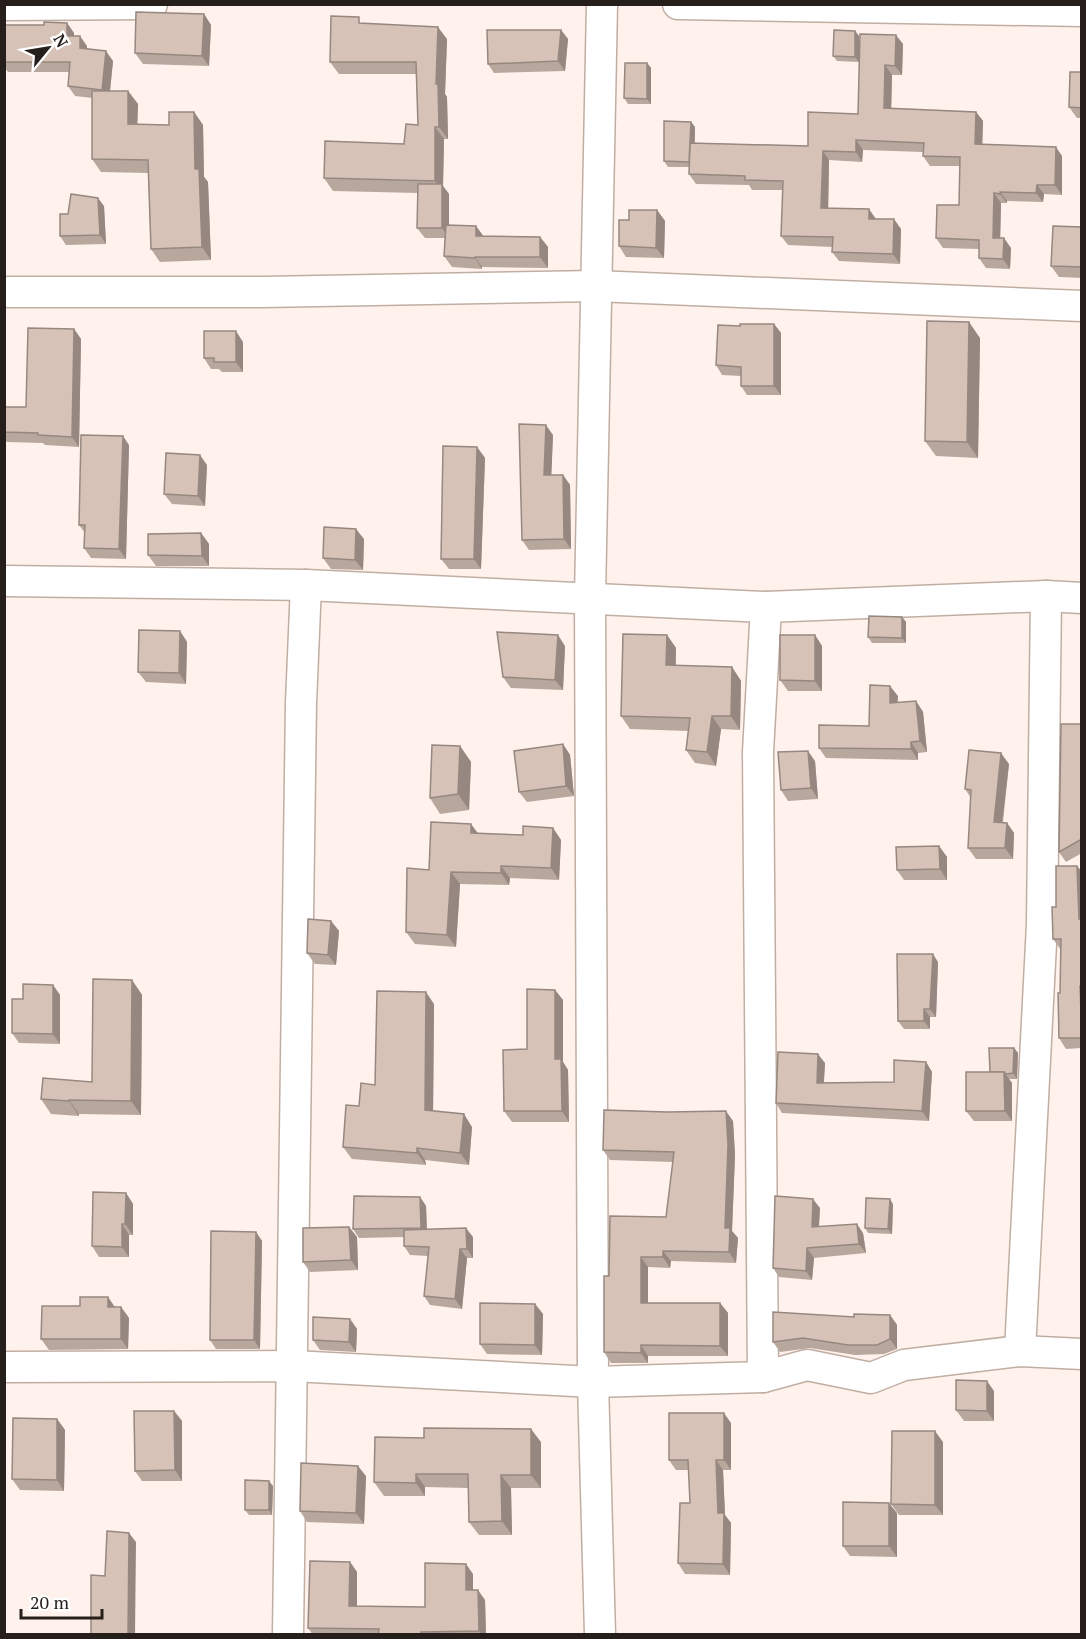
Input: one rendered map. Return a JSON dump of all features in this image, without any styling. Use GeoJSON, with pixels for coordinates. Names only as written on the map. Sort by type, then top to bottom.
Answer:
{"type":"FeatureCollection","features":[{"type":"Feature","properties":{"kind":"street"},"geometry":{"type":"LineString","coordinates":[[4,5],[152,4]]}},
{"type":"Feature","properties":{"kind":"street"},"geometry":{"type":"LineString","coordinates":[[600,1635],[593,1382],[590,597],[595,286],[603,4]]}},
{"type":"Feature","properties":{"kind":"street"},"geometry":{"type":"LineString","coordinates":[[678,4],[1082,11]]}},
{"type":"Feature","properties":{"kind":"street"},"geometry":{"type":"LineString","coordinates":[[4,292],[263,292],[595,286],[1082,306]]}},
{"type":"Feature","properties":{"kind":"street"},"geometry":{"type":"LineString","coordinates":[[4,581],[306,585],[766,607],[1046,596],[1082,598]]}},
{"type":"Feature","properties":{"kind":"street"},"geometry":{"type":"LineString","coordinates":[[288,1635],[301,703],[306,585]]}},
{"type":"Feature","properties":{"kind":"street"},"geometry":{"type":"LineString","coordinates":[[1020,1352],[1042,924],[1046,596]]}},
{"type":"Feature","properties":{"kind":"street"},"geometry":{"type":"LineString","coordinates":[[763,1377],[758,752],[766,607]]}},
{"type":"Feature","properties":{"kind":"street"},"geometry":{"type":"LineString","coordinates":[[4,1367],[293,1366],[593,1382],[763,1377],[807,1365],[871,1378],[904,1365],[1020,1352],[1082,1354]]}},
{"type":"Feature","properties":{"kind":"building"},"geometry":{"type":"Polygon","coordinates":[[[136,12],[204,14],[202,56],[135,53],[136,12]]]}},
{"type":"Feature","properties":{"kind":"building"},"geometry":{"type":"Polygon","coordinates":[[[331,16],[359,17],[359,23],[438,27],[436,84],[438,84],[439,127],[435,127],[435,181],[324,178],[325,141],[404,144],[406,124],[418,125],[416,62],[330,62],[331,16]]]}},
{"type":"Feature","properties":{"kind":"building"},"geometry":{"type":"Polygon","coordinates":[[[44,22],[67,23],[67,36],[80,36],[80,48],[106,51],[102,90],[68,86],[70,62],[4,62],[4,25],[44,25],[44,22]]]}},
{"type":"Feature","properties":{"kind":"building"},"geometry":{"type":"Polygon","coordinates":[[[487,30],[561,30],[558,61],[488,64],[487,30]]]}},
{"type":"Feature","properties":{"kind":"building"},"geometry":{"type":"Polygon","coordinates":[[[834,30],[855,31],[855,57],[833,56],[834,30]]]}},
{"type":"Feature","properties":{"kind":"building"},"geometry":{"type":"Polygon","coordinates":[[[860,34],[896,35],[895,66],[885,65],[884,108],[976,112],[975,144],[1056,147],[1055,185],[1037,185],[1036,193],[994,193],[993,238],[1004,238],[1003,259],[979,258],[979,240],[936,238],[937,205],[959,205],[960,157],[923,156],[924,143],[856,140],[856,152],[823,151],[821,208],[869,209],[869,219],[894,219],[893,254],[832,252],[833,237],[781,236],[783,181],[745,180],[745,176],[689,174],[690,143],[808,146],[808,112],[858,114],[860,34]]]}},
{"type":"Feature","properties":{"kind":"building"},"geometry":{"type":"Polygon","coordinates":[[[625,63],[647,63],[647,99],[624,98],[625,63]]]}},
{"type":"Feature","properties":{"kind":"building"},"geometry":{"type":"Polygon","coordinates":[[[1070,72],[1082,72],[1082,108],[1069,107],[1070,72]]]}},
{"type":"Feature","properties":{"kind":"building"},"geometry":{"type":"Polygon","coordinates":[[[92,91],[128,91],[128,124],[169,125],[169,112],[194,112],[195,169],[199,169],[202,247],[151,249],[148,160],[92,159],[92,91]]]}},
{"type":"Feature","properties":{"kind":"building"},"geometry":{"type":"Polygon","coordinates":[[[664,121],[691,122],[689,162],[664,161],[664,121]]]}},
{"type":"Feature","properties":{"kind":"building"},"geometry":{"type":"Polygon","coordinates":[[[418,184],[442,184],[442,228],[417,228],[418,184]]]}},
{"type":"Feature","properties":{"kind":"building"},"geometry":{"type":"Polygon","coordinates":[[[71,194],[98,198],[100,235],[60,236],[60,214],[68,214],[71,194]]]}},
{"type":"Feature","properties":{"kind":"building"},"geometry":{"type":"Polygon","coordinates":[[[629,210],[657,210],[656,248],[619,246],[619,220],[629,220],[629,210]]]}},
{"type":"Feature","properties":{"kind":"building"},"geometry":{"type":"Polygon","coordinates":[[[446,225],[476,226],[476,236],[540,237],[540,257],[444,256],[446,225]]]}},
{"type":"Feature","properties":{"kind":"building"},"geometry":{"type":"Polygon","coordinates":[[[1053,226],[1082,227],[1082,267],[1051,266],[1053,226]]]}},
{"type":"Feature","properties":{"kind":"building"},"geometry":{"type":"Polygon","coordinates":[[[927,321],[969,322],[967,442],[925,441],[927,321]]]}},
{"type":"Feature","properties":{"kind":"building"},"geometry":{"type":"Polygon","coordinates":[[[740,324],[774,324],[774,386],[741,386],[741,367],[716,365],[718,325],[740,326],[740,324]]]}},
{"type":"Feature","properties":{"kind":"building"},"geometry":{"type":"Polygon","coordinates":[[[28,328],[74,329],[72,437],[4,432],[4,407],[26,407],[28,328]]]}},
{"type":"Feature","properties":{"kind":"building"},"geometry":{"type":"Polygon","coordinates":[[[204,331],[236,331],[236,362],[214,362],[214,358],[204,358],[204,331]]]}},
{"type":"Feature","properties":{"kind":"building"},"geometry":{"type":"Polygon","coordinates":[[[519,424],[546,425],[544,475],[563,475],[564,539],[522,540],[519,424]]]}},
{"type":"Feature","properties":{"kind":"building"},"geometry":{"type":"Polygon","coordinates":[[[81,435],[123,436],[119,549],[84,548],[85,525],[79,525],[81,435]]]}},
{"type":"Feature","properties":{"kind":"building"},"geometry":{"type":"Polygon","coordinates":[[[443,446],[477,447],[474,559],[441,559],[443,446]]]}},
{"type":"Feature","properties":{"kind":"building"},"geometry":{"type":"Polygon","coordinates":[[[166,453],[200,455],[198,496],[164,494],[166,453]]]}},
{"type":"Feature","properties":{"kind":"building"},"geometry":{"type":"Polygon","coordinates":[[[324,527],[356,529],[355,560],[323,558],[324,527]]]}},
{"type":"Feature","properties":{"kind":"building"},"geometry":{"type":"Polygon","coordinates":[[[201,533],[202,556],[148,555],[148,534],[201,533]]]}},
{"type":"Feature","properties":{"kind":"building"},"geometry":{"type":"Polygon","coordinates":[[[869,616],[902,617],[902,638],[868,637],[869,616]]]}},
{"type":"Feature","properties":{"kind":"building"},"geometry":{"type":"Polygon","coordinates":[[[139,630],[180,631],[179,673],[138,672],[139,630]]]}},
{"type":"Feature","properties":{"kind":"building"},"geometry":{"type":"Polygon","coordinates":[[[497,632],[558,635],[555,680],[503,677],[497,632]]]}},
{"type":"Feature","properties":{"kind":"building"},"geometry":{"type":"Polygon","coordinates":[[[623,634],[667,635],[666,665],[732,667],[731,716],[712,716],[707,752],[686,750],[690,718],[621,716],[623,634]]]}},
{"type":"Feature","properties":{"kind":"building"},"geometry":{"type":"Polygon","coordinates":[[[780,635],[815,635],[815,681],[780,680],[780,635]]]}},
{"type":"Feature","properties":{"kind":"building"},"geometry":{"type":"Polygon","coordinates":[[[870,685],[890,686],[890,703],[916,701],[920,741],[911,742],[911,749],[819,748],[819,725],[869,726],[870,685]]]}},
{"type":"Feature","properties":{"kind":"building"},"geometry":{"type":"Polygon","coordinates":[[[1061,724],[1082,724],[1082,839],[1059,852],[1061,724]]]}},
{"type":"Feature","properties":{"kind":"building"},"geometry":{"type":"Polygon","coordinates":[[[563,744],[566,786],[519,792],[514,751],[563,744]]]}},
{"type":"Feature","properties":{"kind":"building"},"geometry":{"type":"Polygon","coordinates":[[[432,745],[460,746],[458,794],[430,798],[432,745]]]}},
{"type":"Feature","properties":{"kind":"building"},"geometry":{"type":"Polygon","coordinates":[[[969,750],[1001,753],[994,822],[1007,823],[1005,848],[968,848],[971,790],[965,789],[969,750]]]}},
{"type":"Feature","properties":{"kind":"building"},"geometry":{"type":"Polygon","coordinates":[[[808,751],[811,788],[781,790],[778,752],[808,751]]]}},
{"type":"Feature","properties":{"kind":"building"},"geometry":{"type":"Polygon","coordinates":[[[431,822],[471,824],[471,833],[523,835],[523,826],[553,828],[551,868],[501,866],[501,873],[451,872],[447,935],[406,932],[407,868],[429,870],[431,822]]]}},
{"type":"Feature","properties":{"kind":"building"},"geometry":{"type":"Polygon","coordinates":[[[939,846],[940,869],[897,870],[896,847],[939,846]]]}},
{"type":"Feature","properties":{"kind":"building"},"geometry":{"type":"Polygon","coordinates":[[[1056,866],[1077,866],[1079,919],[1082,919],[1082,986],[1080,986],[1082,1038],[1059,1038],[1058,993],[1060,993],[1061,939],[1053,939],[1052,907],[1056,907],[1056,866]]]}},
{"type":"Feature","properties":{"kind":"building"},"geometry":{"type":"Polygon","coordinates":[[[308,919],[331,921],[328,955],[307,953],[308,919]]]}},
{"type":"Feature","properties":{"kind":"building"},"geometry":{"type":"Polygon","coordinates":[[[897,954],[933,954],[930,1009],[924,1009],[924,1021],[898,1021],[897,954]]]}},
{"type":"Feature","properties":{"kind":"building"},"geometry":{"type":"Polygon","coordinates":[[[93,979],[132,980],[131,1101],[41,1099],[43,1078],[92,1082],[93,979]]]}},
{"type":"Feature","properties":{"kind":"building"},"geometry":{"type":"Polygon","coordinates":[[[23,984],[53,985],[53,1034],[12,1033],[12,999],[23,999],[23,984]]]}},
{"type":"Feature","properties":{"kind":"building"},"geometry":{"type":"Polygon","coordinates":[[[527,989],[555,990],[555,1059],[561,1059],[562,1111],[504,1111],[503,1050],[527,1049],[527,989]]]}},
{"type":"Feature","properties":{"kind":"building"},"geometry":{"type":"Polygon","coordinates":[[[377,991],[426,992],[425,1110],[464,1114],[460,1153],[417,1148],[417,1153],[343,1147],[346,1105],[359,1106],[361,1083],[375,1085],[377,991]]]}},
{"type":"Feature","properties":{"kind":"building"},"geometry":{"type":"Polygon","coordinates":[[[989,1048],[1014,1048],[1013,1073],[990,1072],[989,1048]]]}},
{"type":"Feature","properties":{"kind":"building"},"geometry":{"type":"Polygon","coordinates":[[[778,1052],[818,1054],[817,1083],[894,1082],[894,1060],[926,1062],[922,1111],[776,1103],[778,1052]]]}},
{"type":"Feature","properties":{"kind":"building"},"geometry":{"type":"Polygon","coordinates":[[[966,1072],[1004,1072],[1005,1111],[966,1111],[966,1072]]]}},
{"type":"Feature","properties":{"kind":"building"},"geometry":{"type":"Polygon","coordinates":[[[604,1110],[726,1111],[728,1145],[725,1228],[730,1228],[729,1252],[663,1251],[663,1257],[641,1257],[641,1303],[720,1303],[720,1346],[641,1345],[641,1353],[604,1352],[604,1276],[609,1276],[610,1216],[666,1217],[674,1152],[603,1150],[604,1110]]]}},
{"type":"Feature","properties":{"kind":"building"},"geometry":{"type":"Polygon","coordinates":[[[93,1192],[126,1193],[122,1247],[92,1246],[93,1192]]]}},
{"type":"Feature","properties":{"kind":"building"},"geometry":{"type":"Polygon","coordinates":[[[354,1196],[420,1197],[421,1228],[353,1229],[354,1196]]]}},
{"type":"Feature","properties":{"kind":"building"},"geometry":{"type":"Polygon","coordinates":[[[775,1196],[813,1199],[812,1227],[857,1224],[859,1244],[807,1248],[806,1271],[773,1268],[775,1196]]]}},
{"type":"Feature","properties":{"kind":"building"},"geometry":{"type":"Polygon","coordinates":[[[866,1198],[890,1199],[888,1229],[865,1228],[866,1198]]]}},
{"type":"Feature","properties":{"kind":"building"},"geometry":{"type":"Polygon","coordinates":[[[349,1227],[351,1260],[303,1262],[303,1228],[349,1227]]]}},
{"type":"Feature","properties":{"kind":"building"},"geometry":{"type":"Polygon","coordinates":[[[466,1228],[467,1249],[460,1249],[455,1299],[424,1296],[429,1247],[404,1246],[404,1230],[466,1228]]]}},
{"type":"Feature","properties":{"kind":"building"},"geometry":{"type":"Polygon","coordinates":[[[211,1231],[256,1232],[254,1340],[210,1340],[211,1231]]]}},
{"type":"Feature","properties":{"kind":"building"},"geometry":{"type":"Polygon","coordinates":[[[80,1297],[108,1297],[108,1307],[121,1307],[121,1339],[41,1339],[42,1306],[80,1306],[80,1297]]]}},
{"type":"Feature","properties":{"kind":"building"},"geometry":{"type":"Polygon","coordinates":[[[480,1303],[535,1304],[535,1345],[480,1344],[480,1303]]]}},
{"type":"Feature","properties":{"kind":"building"},"geometry":{"type":"Polygon","coordinates":[[[773,1312],[854,1317],[854,1314],[890,1315],[890,1339],[877,1345],[848,1345],[803,1338],[773,1342],[773,1312]]]}},
{"type":"Feature","properties":{"kind":"building"},"geometry":{"type":"Polygon","coordinates":[[[313,1317],[350,1319],[349,1342],[313,1340],[313,1317]]]}},
{"type":"Feature","properties":{"kind":"building"},"geometry":{"type":"Polygon","coordinates":[[[956,1380],[987,1381],[987,1411],[956,1410],[956,1380]]]}},
{"type":"Feature","properties":{"kind":"building"},"geometry":{"type":"Polygon","coordinates":[[[134,1411],[174,1411],[175,1470],[135,1471],[134,1411]]]}},
{"type":"Feature","properties":{"kind":"building"},"geometry":{"type":"Polygon","coordinates":[[[669,1413],[724,1413],[724,1460],[716,1460],[718,1513],[724,1513],[723,1564],[678,1563],[680,1503],[690,1503],[688,1460],[669,1460],[669,1413]]]}},
{"type":"Feature","properties":{"kind":"building"},"geometry":{"type":"Polygon","coordinates":[[[13,1418],[57,1419],[57,1480],[12,1479],[13,1418]]]}},
{"type":"Feature","properties":{"kind":"building"},"geometry":{"type":"Polygon","coordinates":[[[424,1428],[531,1429],[531,1475],[501,1475],[502,1521],[469,1522],[468,1474],[416,1474],[416,1483],[374,1482],[375,1437],[424,1438],[424,1428]]]}},
{"type":"Feature","properties":{"kind":"building"},"geometry":{"type":"Polygon","coordinates":[[[892,1431],[935,1431],[935,1505],[891,1504],[892,1431]]]}},
{"type":"Feature","properties":{"kind":"building"},"geometry":{"type":"Polygon","coordinates":[[[301,1463],[358,1466],[356,1513],[300,1511],[301,1463]]]}},
{"type":"Feature","properties":{"kind":"building"},"geometry":{"type":"Polygon","coordinates":[[[245,1480],[269,1481],[269,1510],[245,1510],[245,1480]]]}},
{"type":"Feature","properties":{"kind":"building"},"geometry":{"type":"Polygon","coordinates":[[[843,1502],[889,1503],[889,1546],[843,1546],[843,1502]]]}},
{"type":"Feature","properties":{"kind":"building"},"geometry":{"type":"Polygon","coordinates":[[[107,1531],[129,1533],[128,1635],[91,1635],[91,1575],[105,1576],[107,1531]]]}},
{"type":"Feature","properties":{"kind":"building"},"geometry":{"type":"Polygon","coordinates":[[[310,1561],[350,1562],[349,1606],[425,1607],[425,1563],[466,1564],[466,1590],[478,1590],[479,1631],[378,1635],[379,1629],[308,1628],[310,1561]]]}}]}
